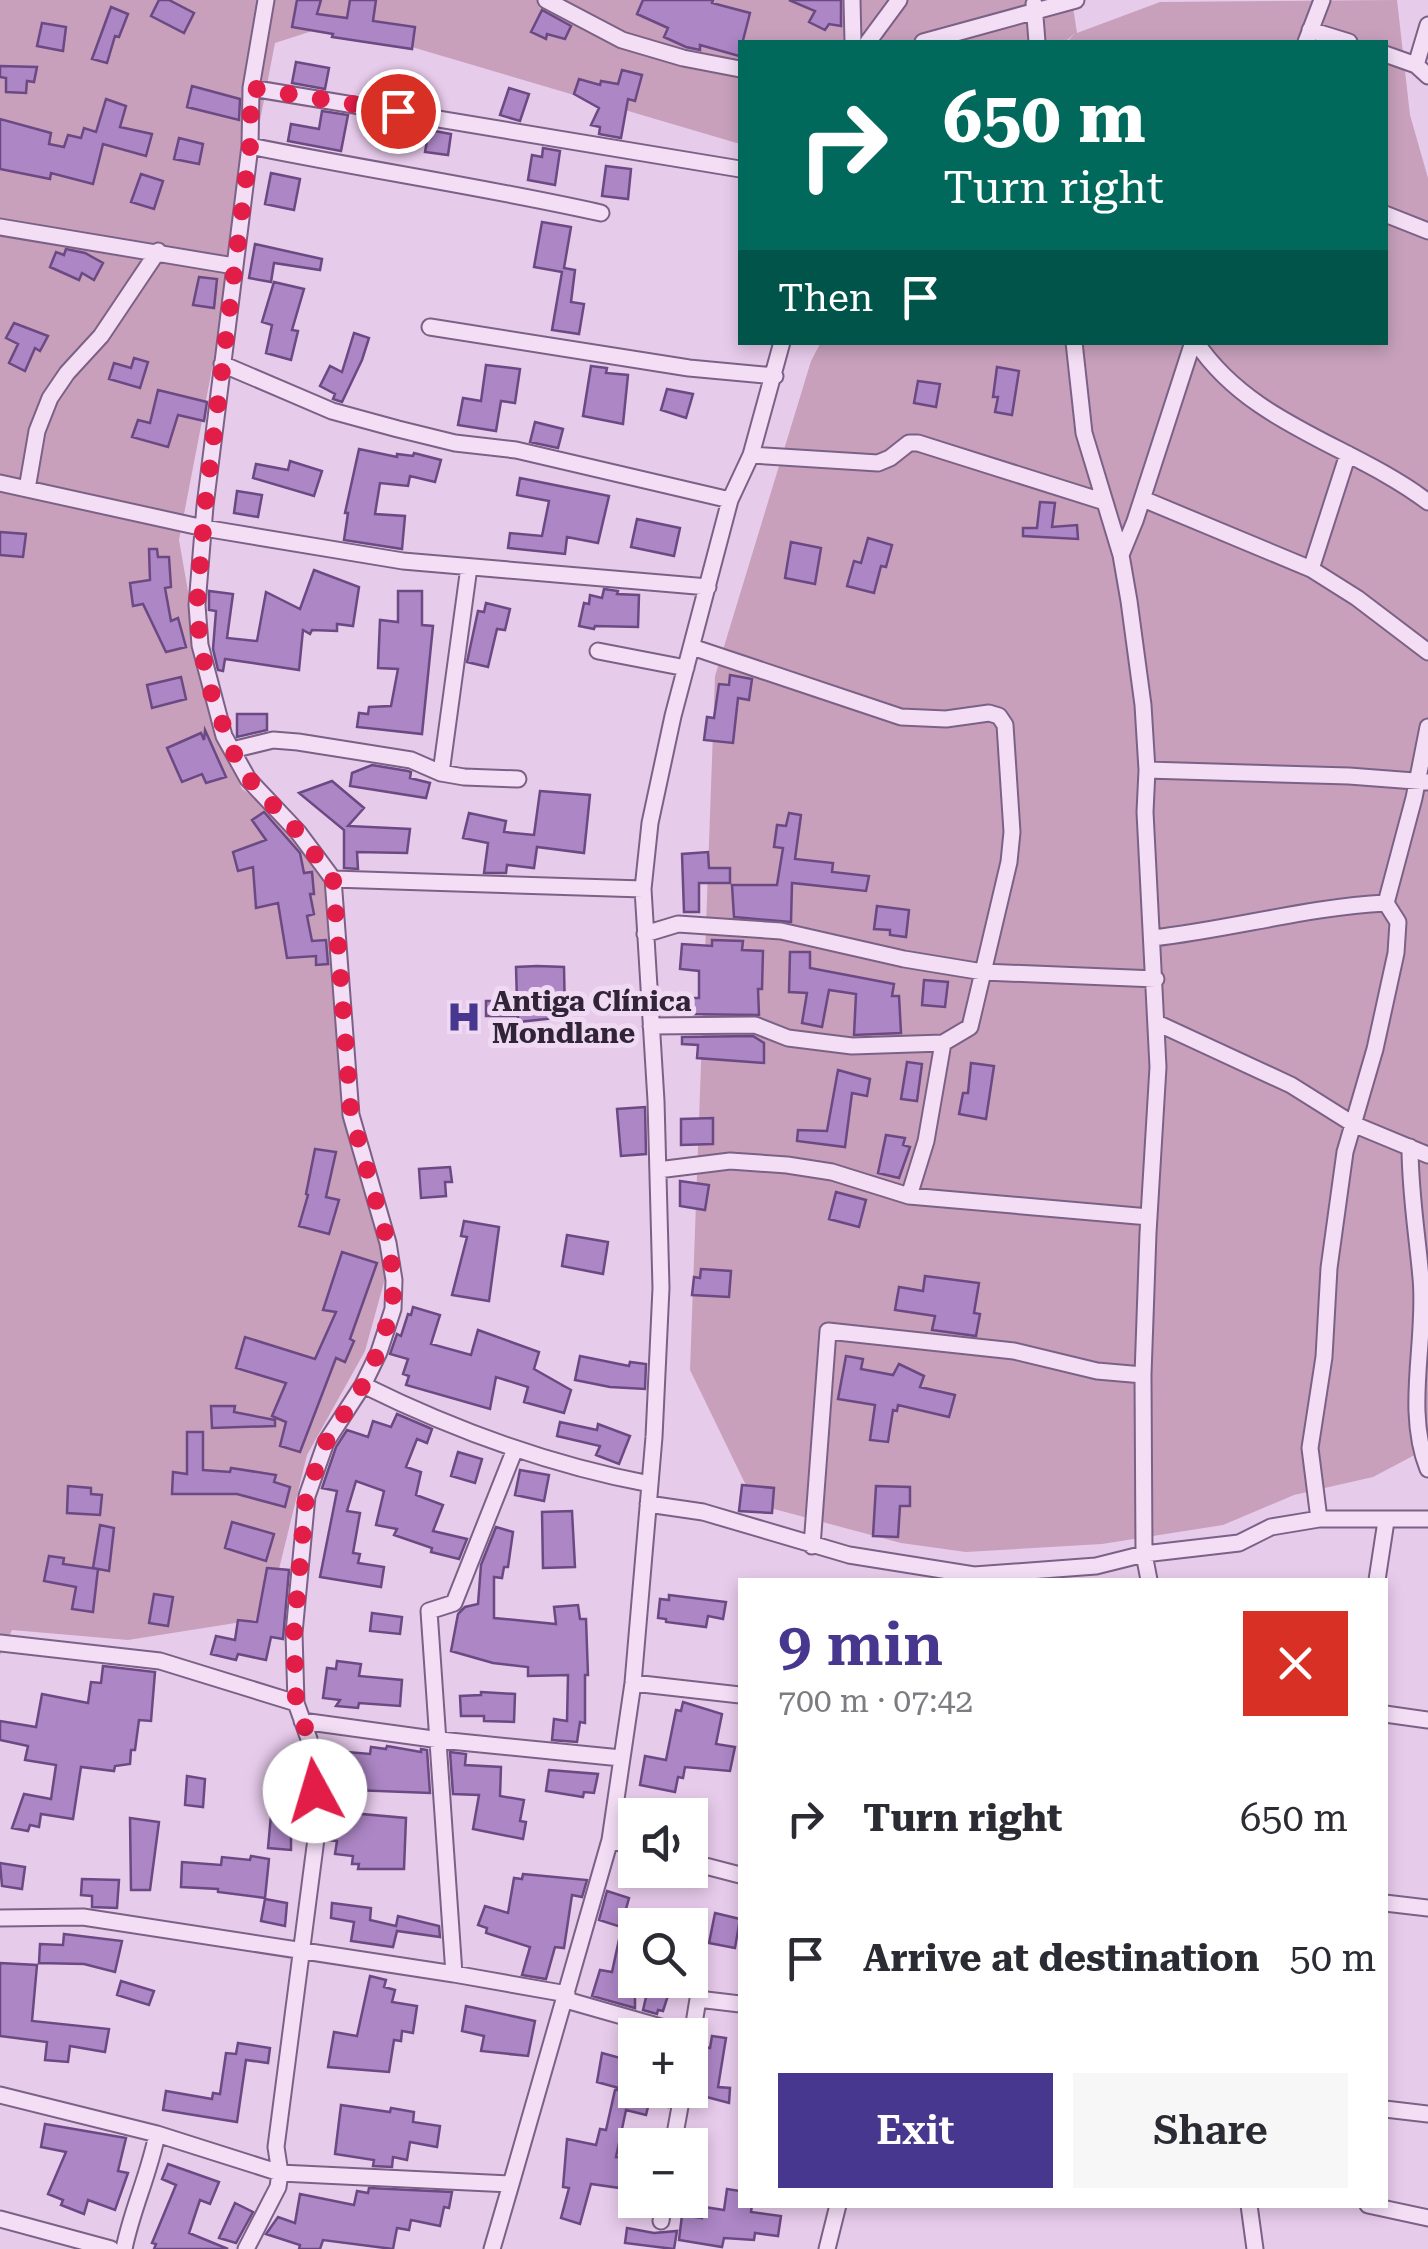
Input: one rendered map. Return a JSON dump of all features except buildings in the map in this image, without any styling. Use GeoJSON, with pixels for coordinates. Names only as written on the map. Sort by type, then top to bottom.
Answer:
{"type":"FeatureCollection","features":[{"type":"Feature","properties":{"kind":"street"},"geometry":{"type":"LineString","coordinates":[[246,2249],[278,2187],[276,2147],[316,1831],[309,1739],[296,1702],[294,1633],[306,1496],[326,1442],[363,1385],[378,1352],[392,1309],[394,1280],[388,1243],[351,1114],[333,879],[298,832],[248,778],[232,750],[211,692],[200,645],[197,604],[204,528],[250,146],[251,88],[266,0]]}},
{"type":"Feature","properties":{"kind":"street"},"geometry":{"type":"LineString","coordinates":[[546,0],[622,40],[682,58],[738,68]]}},
{"type":"Feature","properties":{"kind":"street"},"geometry":{"type":"LineString","coordinates":[[852,0],[854,40]]}},
{"type":"Feature","properties":{"kind":"street"},"geometry":{"type":"LineString","coordinates":[[869,40],[899,0]]}},
{"type":"Feature","properties":{"kind":"street"},"geometry":{"type":"LineString","coordinates":[[929,40],[1034,5],[1076,0]]}},
{"type":"Feature","properties":{"kind":"street"},"geometry":{"type":"LineString","coordinates":[[1322,0],[1308,36],[1335,40]]}},
{"type":"Feature","properties":{"kind":"street"},"geometry":{"type":"LineString","coordinates":[[1034,5],[1036,40]]}},
{"type":"Feature","properties":{"kind":"street"},"geometry":{"type":"LineString","coordinates":[[1388,55],[1422,70],[1428,25]]}},
{"type":"Feature","properties":{"kind":"street"},"geometry":{"type":"LineString","coordinates":[[251,88],[738,169]]}},
{"type":"Feature","properties":{"kind":"street"},"geometry":{"type":"LineString","coordinates":[[250,146],[602,212]]}},
{"type":"Feature","properties":{"kind":"street"},"geometry":{"type":"LineString","coordinates":[[1388,215],[1428,231]]}},
{"type":"Feature","properties":{"kind":"street"},"geometry":{"type":"LineString","coordinates":[[0,226],[234,266]]}},
{"type":"Feature","properties":{"kind":"street"},"geometry":{"type":"LineString","coordinates":[[27,489],[42,413],[66,373],[101,336],[158,252]]}},
{"type":"Feature","properties":{"kind":"street"},"geometry":{"type":"LineString","coordinates":[[430,327],[689,368],[774,376]]}},
{"type":"Feature","properties":{"kind":"street"},"geometry":{"type":"LineString","coordinates":[[492,2249],[610,1840],[632,1683],[650,1484],[661,1288],[642,888],[650,823],[730,500],[751,455],[781,345]]}},
{"type":"Feature","properties":{"kind":"street"},"geometry":{"type":"LineString","coordinates":[[1074,345],[1084,434],[1121,554],[1147,770],[1145,812],[1158,1066],[1143,1374],[1144,1554],[1149,1578]]}},
{"type":"Feature","properties":{"kind":"street"},"geometry":{"type":"LineString","coordinates":[[1121,554],[1194,345]]}},
{"type":"Feature","properties":{"kind":"street"},"geometry":{"type":"LineString","coordinates":[[1198,345],[1263,408],[1428,502]]}},
{"type":"Feature","properties":{"kind":"street"},"geometry":{"type":"LineString","coordinates":[[222,364],[332,411],[398,429],[455,443],[516,450],[730,500]]}},
{"type":"Feature","properties":{"kind":"street"},"geometry":{"type":"LineString","coordinates":[[751,455],[878,463],[908,443],[918,443],[1105,502]]}},
{"type":"Feature","properties":{"kind":"street"},"geometry":{"type":"LineString","coordinates":[[1311,569],[1348,454]]}},
{"type":"Feature","properties":{"kind":"street"},"geometry":{"type":"LineString","coordinates":[[0,484],[204,528],[403,561],[708,587]]}},
{"type":"Feature","properties":{"kind":"street"},"geometry":{"type":"LineString","coordinates":[[1142,499],[1311,569],[1428,652]]}},
{"type":"Feature","properties":{"kind":"street"},"geometry":{"type":"LineString","coordinates":[[441,773],[468,567]]}},
{"type":"Feature","properties":{"kind":"street"},"geometry":{"type":"LineString","coordinates":[[651,1026],[755,1025],[788,1038],[852,1046],[943,1043],[970,1027],[1009,862],[1012,832],[1005,725],[999,716],[901,716],[692,648]]}},
{"type":"Feature","properties":{"kind":"street"},"geometry":{"type":"LineString","coordinates":[[598,651],[686,668]]}},
{"type":"Feature","properties":{"kind":"street"},"geometry":{"type":"LineString","coordinates":[[1318,1519],[1310,1448],[1324,1357],[1336,1206],[1396,953],[1398,922],[1386,903],[1422,781],[1428,727]]}},
{"type":"Feature","properties":{"kind":"street"},"geometry":{"type":"LineString","coordinates":[[232,750],[273,740],[298,742],[411,760],[441,773],[518,780]]}},
{"type":"Feature","properties":{"kind":"street"},"geometry":{"type":"LineString","coordinates":[[1147,770],[1422,781]]}},
{"type":"Feature","properties":{"kind":"street"},"geometry":{"type":"LineString","coordinates":[[333,879],[642,888]]}},
{"type":"Feature","properties":{"kind":"street"},"geometry":{"type":"LineString","coordinates":[[1154,938],[1386,903]]}},
{"type":"Feature","properties":{"kind":"street"},"geometry":{"type":"LineString","coordinates":[[646,934],[678,924],[781,932],[983,972],[1156,978]]}},
{"type":"Feature","properties":{"kind":"street"},"geometry":{"type":"LineString","coordinates":[[1157,1023],[1291,1085],[1353,1124],[1428,1155]]}},
{"type":"Feature","properties":{"kind":"street"},"geometry":{"type":"LineString","coordinates":[[909,1196],[926,1141],[943,1043]]}},
{"type":"Feature","properties":{"kind":"street"},"geometry":{"type":"LineString","coordinates":[[1410,1147],[1410,1192],[1422,1296],[1418,1421],[1420,1448],[1428,1468]]}},
{"type":"Feature","properties":{"kind":"street"},"geometry":{"type":"LineString","coordinates":[[658,1170],[730,1161],[788,1165],[832,1172],[909,1196],[1148,1217]]}},
{"type":"Feature","properties":{"kind":"street"},"geometry":{"type":"LineString","coordinates":[[812,1546],[828,1332],[1014,1351],[1096,1372],[1143,1374]]}},
{"type":"Feature","properties":{"kind":"street"},"geometry":{"type":"LineString","coordinates":[[363,1385],[420,1413],[515,1449],[585,1472],[650,1484]]}},
{"type":"Feature","properties":{"kind":"street"},"geometry":{"type":"LineString","coordinates":[[454,1974],[429,1611],[454,1603],[515,1449]]}},
{"type":"Feature","properties":{"kind":"street"},"geometry":{"type":"LineString","coordinates":[[648,1504],[703,1512],[812,1546],[915,1568],[974,1575],[1096,1566],[1144,1554],[1239,1543],[1271,1526],[1318,1519],[1428,1519]]}},
{"type":"Feature","properties":{"kind":"street"},"geometry":{"type":"LineString","coordinates":[[1378,1578],[1386,1521]]}},
{"type":"Feature","properties":{"kind":"street"},"geometry":{"type":"LineString","coordinates":[[0,1643],[160,1661],[296,1702]]}},
{"type":"Feature","properties":{"kind":"street"},"geometry":{"type":"LineString","coordinates":[[632,1683],[738,1695]]}},
{"type":"Feature","properties":{"kind":"street"},"geometry":{"type":"LineString","coordinates":[[1388,1714],[1428,1720]]}},
{"type":"Feature","properties":{"kind":"street"},"geometry":{"type":"LineString","coordinates":[[302,1721],[620,1758]]}},
{"type":"Feature","properties":{"kind":"street"},"geometry":{"type":"LineString","coordinates":[[610,1840],[618,1842]]}},
{"type":"Feature","properties":{"kind":"street"},"geometry":{"type":"LineString","coordinates":[[708,1867],[738,1874]]}},
{"type":"Feature","properties":{"kind":"street"},"geometry":{"type":"LineString","coordinates":[[1388,1903],[1428,1908]]}},
{"type":"Feature","properties":{"kind":"street"},"geometry":{"type":"LineString","coordinates":[[0,1918],[83,1917],[454,1974],[567,1997],[625,2018]]}},
{"type":"Feature","properties":{"kind":"street"},"geometry":{"type":"LineString","coordinates":[[695,2018],[698,1998],[738,2004]]}},
{"type":"Feature","properties":{"kind":"street"},"geometry":{"type":"LineString","coordinates":[[0,2095],[157,2134],[280,2173],[512,2184]]}},
{"type":"Feature","properties":{"kind":"street"},"geometry":{"type":"LineString","coordinates":[[1388,2109],[1428,2114]]}},
{"type":"Feature","properties":{"kind":"street"},"geometry":{"type":"LineString","coordinates":[[124,2249],[129,2224],[149,2173],[157,2134]]}},
{"type":"Feature","properties":{"kind":"street"},"geometry":{"type":"LineString","coordinates":[[827,2249],[837,2208]]}},
{"type":"Feature","properties":{"kind":"street"},"geometry":{"type":"LineString","coordinates":[[1249,2208],[1255,2249]]}},
{"type":"Feature","properties":{"kind":"street"},"geometry":{"type":"LineString","coordinates":[[1382,2208],[1428,2218]]}},
{"type":"Feature","properties":{"kind":"street"},"geometry":{"type":"LineString","coordinates":[[0,2219],[111,2249]]}},
{"type":"Feature","properties":{"kind":"shaded area"},"geometry":{"type":"Polygon","coordinates":[[[0,0],[1072,0],[1077,33],[1160,2],[1397,0],[1410,115],[1428,178],[1428,1448],[1373,1477],[1294,1495],[1223,1525],[1102,1544],[966,1552],[901,1543],[755,1504],[690,1370],[715,676],[811,361],[819,345],[1388,345],[1388,40],[1069,40],[1075,33],[1067,40],[738,40],[738,143],[334,24],[275,43],[179,540],[211,722],[242,789],[268,806],[298,837],[329,884],[341,1110],[383,1241],[386,1275],[365,1351],[307,1455],[267,1618],[128,1640],[12,1630],[0,1655],[0,0]]]}},
{"type":"Feature","properties":{"kind":"place","name":"Antiga Clínica Mondlane"},"geometry":{"type":"Point","coordinates":[464,1017]}},
{"type":"Feature","properties":{"kind":"route"},"geometry":{"type":"LineString","coordinates":[[315,1791],[309,1739],[296,1702],[294,1633],[306,1496],[326,1442],[363,1385],[378,1352],[392,1309],[394,1280],[388,1243],[351,1114],[333,879],[298,832],[248,778],[224,736],[200,645],[197,604],[205,506],[250,146],[251,88],[398,111]]}}]}
